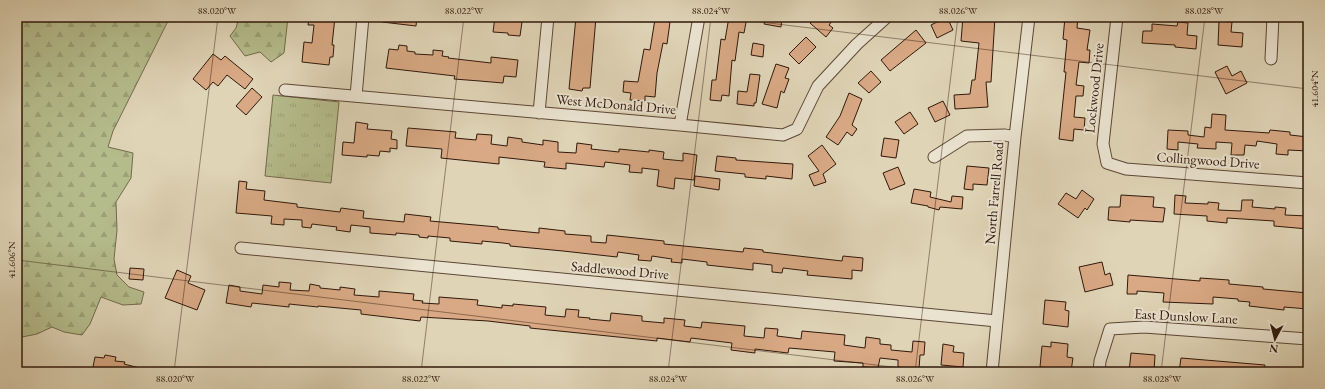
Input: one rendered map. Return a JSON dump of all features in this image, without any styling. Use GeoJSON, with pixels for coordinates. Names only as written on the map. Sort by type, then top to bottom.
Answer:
{"type":"FeatureCollection","features":[{"type":"Feature","properties":{"kind":"street"},"geometry":{"type":"LineString","coordinates":[[356,96],[363,17]]}},
{"type":"Feature","properties":{"kind":"street"},"geometry":{"type":"LineString","coordinates":[[538,113],[548,17]]}},
{"type":"Feature","properties":{"kind":"street"},"geometry":{"type":"LineString","coordinates":[[680,124],[699,17]]}},
{"type":"Feature","properties":{"kind":"street","name":"West McDonald Drive"},"geometry":{"type":"LineString","coordinates":[[285,90],[538,113],[680,124],[783,135],[797,129],[818,86],[857,44],[887,17]]}},
{"type":"Feature","properties":{"kind":"street","name":"North Farrell Road"},"geometry":{"type":"LineString","coordinates":[[992,372],[1015,137],[1029,17]]}},
{"type":"Feature","properties":{"kind":"street","name":"Lockwood Drive"},"geometry":{"type":"LineString","coordinates":[[1107,163],[1103,144],[1117,17]]}},
{"type":"Feature","properties":{"kind":"street"},"geometry":{"type":"LineString","coordinates":[[1271,59],[1273,17]]}},
{"type":"Feature","properties":{"kind":"street"},"geometry":{"type":"LineString","coordinates":[[934,157],[967,136],[1005,135],[1015,137]]}},
{"type":"Feature","properties":{"kind":"street","name":"Collingwood Drive"},"geometry":{"type":"LineString","coordinates":[[1107,163],[1126,169],[1308,183]]}},
{"type":"Feature","properties":{"kind":"street","name":"Saddlewood Drive"},"geometry":{"type":"LineString","coordinates":[[241,248],[997,321]]}},
{"type":"Feature","properties":{"kind":"street","name":"East Dunslow Lane"},"geometry":{"type":"LineString","coordinates":[[1099,372],[1100,361],[1110,329],[1144,327],[1308,339]]}},
{"type":"Feature","properties":{"kind":"green space"},"geometry":{"type":"Polygon","coordinates":[[[17,17],[170,17],[113,131],[108,147],[133,153],[131,178],[116,202],[117,230],[114,259],[117,275],[129,287],[144,292],[141,304],[123,305],[101,297],[90,324],[82,335],[64,332],[52,327],[37,334],[17,338],[17,17]]]}},
{"type":"Feature","properties":{"kind":"green space"},"geometry":{"type":"Polygon","coordinates":[[[239,17],[288,17],[284,53],[271,62],[260,52],[245,56],[230,36],[236,28],[239,17]]]}},
{"type":"Feature","properties":{"kind":"green space"},"geometry":{"type":"Polygon","coordinates":[[[273,95],[339,102],[331,183],[265,176],[273,95]]]}},
{"type":"Feature","properties":{"kind":"building"},"geometry":{"type":"Polygon","coordinates":[[[309,17],[335,17],[332,45],[334,45],[333,57],[330,57],[329,65],[302,62],[304,42],[312,43],[314,25],[308,25],[309,17]]]}},
{"type":"Feature","properties":{"kind":"building"},"geometry":{"type":"Polygon","coordinates":[[[383,17],[417,17],[416,26],[382,22],[383,17]]]}},
{"type":"Feature","properties":{"kind":"building"},"geometry":{"type":"Polygon","coordinates":[[[495,17],[517,17],[517,21],[522,22],[520,36],[508,35],[508,33],[493,32],[495,17]]]}},
{"type":"Feature","properties":{"kind":"building"},"geometry":{"type":"Polygon","coordinates":[[[576,17],[596,17],[590,88],[583,88],[582,91],[569,89],[576,17]]]}},
{"type":"Feature","properties":{"kind":"building"},"geometry":{"type":"Polygon","coordinates":[[[729,17],[747,17],[744,33],[739,32],[735,61],[732,60],[729,96],[722,95],[721,101],[710,100],[712,80],[716,80],[721,39],[725,40],[729,17]]]}},
{"type":"Feature","properties":{"kind":"building"},"geometry":{"type":"Polygon","coordinates":[[[766,17],[782,17],[781,27],[764,24],[766,17]]]}},
{"type":"Feature","properties":{"kind":"building"},"geometry":{"type":"Polygon","coordinates":[[[816,17],[835,17],[829,25],[833,28],[826,37],[810,23],[816,17]]]}},
{"type":"Feature","properties":{"kind":"building"},"geometry":{"type":"Polygon","coordinates":[[[947,17],[953,30],[937,38],[931,25],[947,17]]]}},
{"type":"Feature","properties":{"kind":"building"},"geometry":{"type":"Polygon","coordinates":[[[963,17],[995,17],[991,82],[986,82],[988,107],[955,109],[954,95],[970,94],[972,80],[975,80],[979,43],[961,41],[963,17]]]}},
{"type":"Feature","properties":{"kind":"building"},"geometry":{"type":"Polygon","coordinates":[[[1065,17],[1078,17],[1077,28],[1090,30],[1087,50],[1090,50],[1089,63],[1079,62],[1076,85],[1084,86],[1083,96],[1076,96],[1074,117],[1085,118],[1084,130],[1074,129],[1073,141],[1059,139],[1066,72],[1064,72],[1067,40],[1063,39],[1065,17]]]}},
{"type":"Feature","properties":{"kind":"building"},"geometry":{"type":"Polygon","coordinates":[[[655,19],[670,22],[667,44],[663,43],[657,73],[655,97],[645,96],[645,101],[630,100],[631,93],[623,92],[624,81],[638,82],[644,49],[650,50],[655,19]]]}},
{"type":"Feature","properties":{"kind":"building"},"geometry":{"type":"Polygon","coordinates":[[[1219,21],[1232,22],[1231,32],[1243,33],[1242,47],[1218,45],[1219,21]]]}},
{"type":"Feature","properties":{"kind":"building"},"geometry":{"type":"Polygon","coordinates":[[[1178,22],[1188,23],[1187,35],[1197,36],[1196,49],[1175,47],[1175,45],[1142,43],[1143,31],[1152,31],[1152,24],[1177,26],[1178,22]]]}},
{"type":"Feature","properties":{"kind":"building"},"geometry":{"type":"Polygon","coordinates":[[[916,30],[926,43],[890,71],[881,60],[916,30]]]}},
{"type":"Feature","properties":{"kind":"building"},"geometry":{"type":"Polygon","coordinates":[[[806,37],[816,47],[799,64],[789,54],[806,37]]]}},
{"type":"Feature","properties":{"kind":"building"},"geometry":{"type":"Polygon","coordinates":[[[753,43],[764,45],[763,57],[751,55],[753,43]]]}},
{"type":"Feature","properties":{"kind":"building"},"geometry":{"type":"Polygon","coordinates":[[[399,45],[407,46],[407,51],[415,52],[415,54],[433,55],[433,50],[443,51],[442,56],[449,57],[448,58],[491,63],[491,57],[518,60],[516,77],[504,76],[503,83],[454,79],[455,76],[386,68],[389,49],[398,50],[399,45]]]}},
{"type":"Feature","properties":{"kind":"building"},"geometry":{"type":"Polygon","coordinates":[[[213,54],[221,60],[225,56],[253,79],[245,89],[227,75],[218,86],[213,82],[206,90],[193,79],[213,54]]]}},
{"type":"Feature","properties":{"kind":"building"},"geometry":{"type":"Polygon","coordinates":[[[776,64],[789,68],[785,78],[789,79],[784,93],[781,91],[777,108],[762,104],[776,64]]]}},
{"type":"Feature","properties":{"kind":"building"},"geometry":{"type":"Polygon","coordinates":[[[1227,66],[1232,76],[1241,71],[1247,83],[1226,94],[1215,72],[1227,66]]]}},
{"type":"Feature","properties":{"kind":"building"},"geometry":{"type":"Polygon","coordinates":[[[871,71],[881,82],[869,93],[858,83],[871,71]]]}},
{"type":"Feature","properties":{"kind":"building"},"geometry":{"type":"Polygon","coordinates":[[[750,74],[760,75],[756,103],[754,103],[754,106],[737,104],[738,91],[747,92],[750,74]]]}},
{"type":"Feature","properties":{"kind":"building"},"geometry":{"type":"Polygon","coordinates":[[[252,88],[262,97],[246,115],[236,106],[252,88]]]}},
{"type":"Feature","properties":{"kind":"building"},"geometry":{"type":"Polygon","coordinates":[[[849,93],[862,99],[852,125],[857,129],[852,136],[847,132],[838,145],[826,137],[840,116],[849,93]]]}},
{"type":"Feature","properties":{"kind":"building"},"geometry":{"type":"Polygon","coordinates":[[[943,101],[950,115],[935,122],[928,108],[943,101]]]}},
{"type":"Feature","properties":{"kind":"building"},"geometry":{"type":"Polygon","coordinates":[[[910,112],[918,124],[904,134],[895,122],[910,112]]]}},
{"type":"Feature","properties":{"kind":"building"},"geometry":{"type":"Polygon","coordinates":[[[1212,114],[1226,115],[1225,130],[1269,133],[1270,130],[1290,132],[1290,135],[1308,137],[1308,151],[1288,150],[1288,155],[1276,154],[1277,144],[1257,141],[1256,146],[1245,145],[1244,155],[1231,155],[1232,143],[1216,142],[1216,149],[1197,148],[1198,144],[1178,142],[1178,150],[1167,149],[1168,130],[1188,131],[1188,135],[1204,137],[1205,127],[1211,128],[1212,114]]]}},
{"type":"Feature","properties":{"kind":"building"},"geometry":{"type":"Polygon","coordinates":[[[356,122],[368,124],[367,129],[392,131],[391,139],[397,140],[397,149],[390,148],[390,152],[380,151],[379,156],[367,155],[367,157],[342,155],[343,142],[354,143],[356,122]]]}},
{"type":"Feature","properties":{"kind":"building"},"geometry":{"type":"Polygon","coordinates":[[[408,128],[456,132],[455,138],[476,140],[477,134],[492,135],[491,144],[507,146],[508,137],[522,139],[522,142],[543,145],[543,140],[558,142],[558,152],[576,153],[577,143],[592,145],[591,149],[619,152],[619,149],[664,152],[663,159],[683,161],[683,153],[697,155],[694,180],[675,178],[674,189],[657,186],[659,170],[642,168],[642,173],[629,172],[630,165],[605,162],[604,167],[566,163],[566,169],[544,167],[545,162],[499,157],[499,164],[441,158],[442,149],[406,146],[408,128]]]}},
{"type":"Feature","properties":{"kind":"building"},"geometry":{"type":"Polygon","coordinates":[[[884,138],[899,140],[896,158],[881,156],[884,138]]]}},
{"type":"Feature","properties":{"kind":"building"},"geometry":{"type":"Polygon","coordinates":[[[822,145],[836,164],[823,174],[826,182],[814,186],[809,175],[819,171],[808,156],[822,145]]]}},
{"type":"Feature","properties":{"kind":"building"},"geometry":{"type":"Polygon","coordinates":[[[717,156],[736,158],[736,160],[793,164],[792,179],[766,176],[766,179],[745,177],[745,174],[715,171],[717,156]]]}},
{"type":"Feature","properties":{"kind":"building"},"geometry":{"type":"Polygon","coordinates":[[[967,166],[989,168],[987,185],[973,184],[973,190],[964,189],[967,166]]]}},
{"type":"Feature","properties":{"kind":"building"},"geometry":{"type":"Polygon","coordinates":[[[898,167],[905,184],[890,190],[883,173],[898,167]]]}},
{"type":"Feature","properties":{"kind":"building"},"geometry":{"type":"Polygon","coordinates":[[[695,176],[720,179],[719,190],[694,186],[695,176]]]}},
{"type":"Feature","properties":{"kind":"building"},"geometry":{"type":"Polygon","coordinates":[[[239,181],[247,182],[246,189],[265,191],[264,200],[297,204],[297,207],[340,212],[341,208],[364,211],[363,218],[404,222],[405,214],[431,217],[430,221],[498,227],[498,229],[539,233],[539,228],[565,231],[565,234],[591,236],[591,242],[606,243],[607,235],[664,241],[664,244],[743,252],[744,248],[763,250],[763,252],[842,261],[843,256],[863,258],[862,271],[852,270],[852,279],[807,275],[808,271],[783,268],[782,273],[772,272],[772,265],[753,263],[753,270],[707,265],[707,262],[682,259],[682,263],[671,262],[672,259],[652,256],[651,261],[638,260],[639,255],[618,252],[617,257],[510,246],[510,244],[503,243],[482,241],[482,244],[450,241],[450,238],[428,236],[428,238],[419,237],[419,235],[396,233],[396,235],[370,233],[370,227],[351,225],[350,232],[336,230],[337,227],[312,224],[311,228],[302,227],[302,220],[284,219],[284,225],[271,224],[272,216],[236,213],[239,181]]]}},
{"type":"Feature","properties":{"kind":"building"},"geometry":{"type":"Polygon","coordinates":[[[914,189],[931,192],[930,197],[951,202],[952,196],[963,197],[962,209],[940,207],[939,210],[928,206],[911,203],[914,189]]]}},
{"type":"Feature","properties":{"kind":"building"},"geometry":{"type":"Polygon","coordinates":[[[1082,190],[1094,199],[1087,210],[1085,208],[1078,218],[1058,204],[1066,193],[1076,199],[1082,190]]]}},
{"type":"Feature","properties":{"kind":"building"},"geometry":{"type":"Polygon","coordinates":[[[1121,195],[1154,197],[1153,207],[1165,208],[1163,222],[1108,220],[1109,207],[1120,207],[1121,195]]]}},
{"type":"Feature","properties":{"kind":"building"},"geometry":{"type":"Polygon","coordinates":[[[1175,195],[1186,196],[1185,203],[1219,203],[1218,210],[1241,211],[1242,200],[1253,200],[1252,207],[1275,209],[1275,207],[1286,208],[1285,215],[1308,216],[1308,229],[1274,226],[1274,221],[1227,218],[1227,223],[1207,221],[1207,216],[1174,214],[1175,195]]]}},
{"type":"Feature","properties":{"kind":"building"},"geometry":{"type":"Polygon","coordinates":[[[1102,262],[1105,275],[1110,273],[1113,285],[1085,292],[1079,267],[1102,262]]]}},
{"type":"Feature","properties":{"kind":"building"},"geometry":{"type":"Polygon","coordinates":[[[130,268],[144,269],[143,280],[129,279],[130,268]]]}},
{"type":"Feature","properties":{"kind":"building"},"geometry":{"type":"Polygon","coordinates":[[[177,270],[191,276],[188,283],[205,290],[197,310],[165,298],[177,270]]]}},
{"type":"Feature","properties":{"kind":"building"},"geometry":{"type":"Polygon","coordinates":[[[1128,275],[1200,281],[1200,278],[1229,280],[1229,284],[1308,293],[1308,309],[1284,307],[1284,310],[1249,306],[1250,302],[1238,301],[1238,299],[1213,297],[1213,304],[1163,302],[1164,293],[1137,291],[1137,294],[1127,294],[1128,275]]]}},
{"type":"Feature","properties":{"kind":"building"},"geometry":{"type":"Polygon","coordinates":[[[279,282],[291,283],[290,290],[309,291],[310,284],[320,286],[320,288],[340,290],[340,287],[355,289],[354,295],[379,297],[379,291],[414,294],[413,300],[423,301],[422,303],[439,304],[439,297],[478,300],[477,305],[502,308],[502,305],[513,306],[513,304],[546,307],[545,315],[565,317],[566,309],[579,310],[578,317],[610,321],[611,313],[642,316],[642,321],[664,323],[664,318],[685,320],[684,326],[701,328],[702,322],[745,326],[744,336],[764,338],[765,328],[778,329],[777,336],[801,339],[802,331],[845,335],[844,345],[865,348],[866,337],[880,339],[880,344],[891,345],[891,350],[912,352],[913,341],[925,342],[924,355],[920,355],[919,369],[898,367],[898,360],[880,358],[878,368],[863,367],[863,363],[834,361],[835,352],[789,348],[788,353],[755,349],[755,353],[731,350],[732,343],[691,338],[690,342],[657,338],[657,341],[530,328],[530,326],[488,321],[421,317],[420,321],[361,314],[361,310],[318,306],[289,304],[289,307],[252,303],[251,307],[226,303],[229,285],[240,287],[240,291],[262,294],[263,285],[279,287],[279,282]]]}},
{"type":"Feature","properties":{"kind":"building"},"geometry":{"type":"Polygon","coordinates":[[[1045,300],[1066,302],[1065,310],[1069,311],[1068,327],[1043,324],[1045,300]]]}},
{"type":"Feature","properties":{"kind":"building"},"geometry":{"type":"Polygon","coordinates":[[[1051,342],[1068,344],[1067,357],[1073,358],[1071,371],[1040,367],[1042,346],[1051,347],[1051,342]]]}},
{"type":"Feature","properties":{"kind":"building"},"geometry":{"type":"Polygon","coordinates":[[[943,344],[954,346],[953,352],[964,353],[963,367],[941,365],[943,344]]]}},
{"type":"Feature","properties":{"kind":"building"},"geometry":{"type":"Polygon","coordinates":[[[1131,353],[1155,355],[1154,372],[1129,372],[1131,353]]]}},
{"type":"Feature","properties":{"kind":"building"},"geometry":{"type":"Polygon","coordinates":[[[105,355],[116,357],[115,361],[125,362],[124,364],[144,369],[144,372],[92,372],[95,357],[104,358],[105,355]]]}},
{"type":"Feature","properties":{"kind":"building"},"geometry":{"type":"Polygon","coordinates":[[[1181,358],[1265,365],[1264,372],[1179,372],[1181,358]]]}}]}
